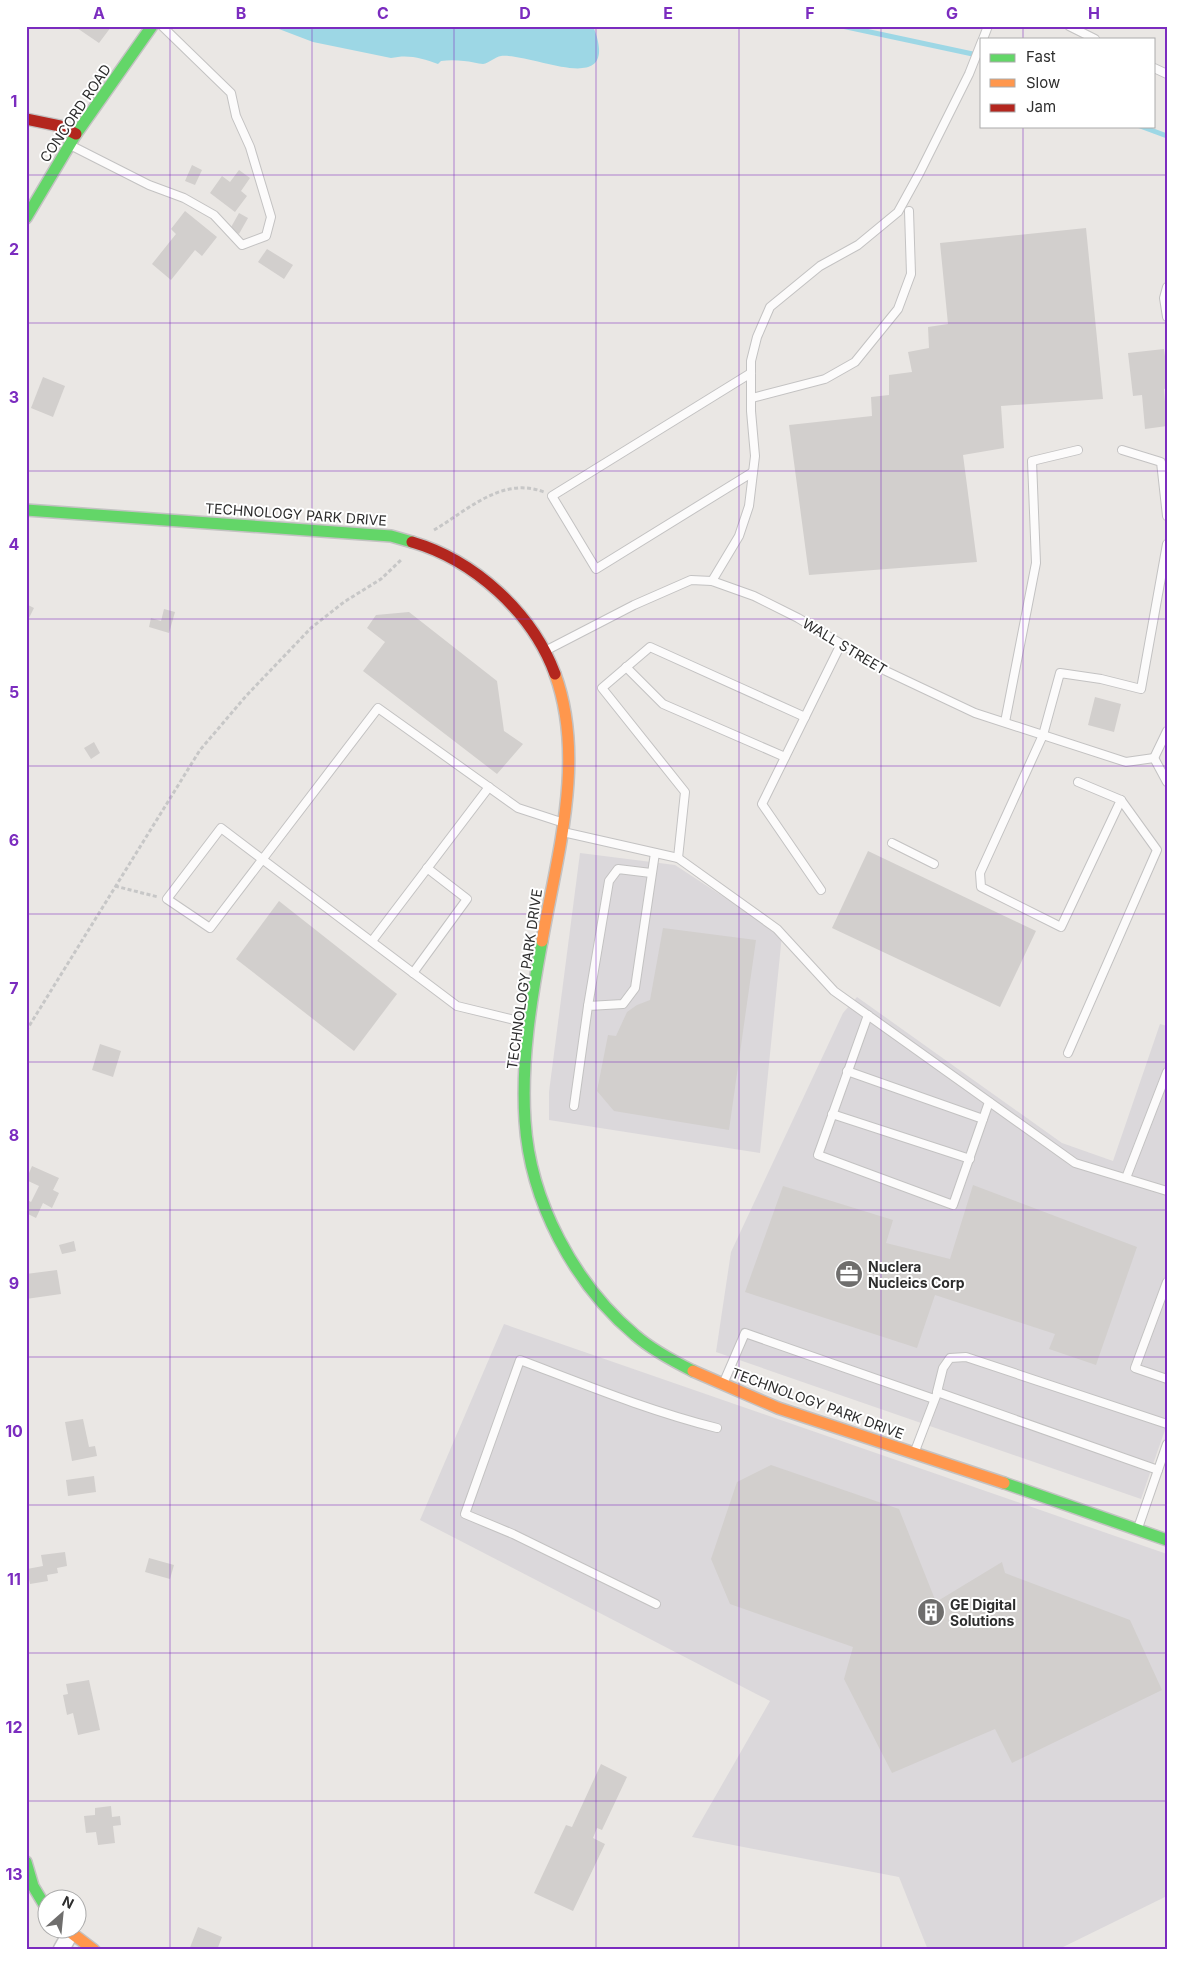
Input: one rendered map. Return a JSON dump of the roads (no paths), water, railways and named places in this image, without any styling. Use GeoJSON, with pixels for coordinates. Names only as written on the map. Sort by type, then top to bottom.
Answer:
{"type":"FeatureCollection","features":[{"type":"Feature","properties":{"kind":"street","name":"CONCORD ROAD"},"geometry":{"type":"LineString","coordinates":[[26,218],[76,134],[152,26]]}},
{"type":"Feature","properties":{"kind":"street"},"geometry":{"type":"LineString","coordinates":[[26,119],[60,126],[76,134]]}},
{"type":"Feature","properties":{"kind":"street","name":"TECHNOLOGY PARK DRIVE"},"geometry":{"type":"LineString","coordinates":[[26,510],[381,536],[418,544],[445,553],[470,568],[496,588],[528,626],[543,652],[559,685],[567,718],[567,764],[563,827],[546,918],[530,1024],[524,1087],[525,1126],[533,1170],[550,1219],[578,1270],[608,1310],[629,1330],[656,1350],[690,1370],[761,1401],[1167,1540]]}},
{"type":"Feature","properties":{"kind":"street"},"geometry":{"type":"LineString","coordinates":[[26,1862],[33,1886],[38,1894]]}},
{"type":"Feature","properties":{"kind":"street"},"geometry":{"type":"LineString","coordinates":[[61,1950],[65,1938]]}},
{"type":"Feature","properties":{"kind":"street"},"geometry":{"type":"LineString","coordinates":[[77,1938],[94,1950]]}},
{"type":"Feature","properties":{"kind":"lane"},"geometry":{"type":"LineString","coordinates":[[70,145],[149,185],[184,198],[214,215],[242,245],[266,236],[270,217],[250,147],[236,116],[230,92],[162,26]]}},
{"type":"Feature","properties":{"kind":"lane"},"geometry":{"type":"LineString","coordinates":[[983,38],[988,26]]}},
{"type":"Feature","properties":{"kind":"lane"},"geometry":{"type":"LineString","coordinates":[[1069,26],[1093,38]]}},
{"type":"Feature","properties":{"kind":"lane"},"geometry":{"type":"LineString","coordinates":[[712,581],[739,536],[749,506],[755,456],[751,362],[757,338],[770,307],[820,266],[858,245],[898,212],[920,172],[968,74],[980,45]]}},
{"type":"Feature","properties":{"kind":"lane"},"geometry":{"type":"LineString","coordinates":[[752,398],[825,379],[855,362],[898,309],[911,274],[909,211]]}},
{"type":"Feature","properties":{"kind":"lane"},"geometry":{"type":"LineString","coordinates":[[1167,287],[1164,298],[1167,317]]}},
{"type":"Feature","properties":{"kind":"lane"},"geometry":{"type":"LineString","coordinates":[[751,373],[552,496],[596,569],[753,472]]}},
{"type":"Feature","properties":{"kind":"lane"},"geometry":{"type":"LineString","coordinates":[[1005,722],[1036,563],[1032,461],[1078,450]]}},
{"type":"Feature","properties":{"kind":"lane"},"geometry":{"type":"LineString","coordinates":[[1122,450],[1162,462],[1167,516]]}},
{"type":"Feature","properties":{"kind":"lane"},"geometry":{"type":"LineString","coordinates":[[1121,800],[1061,927],[981,887],[980,873],[1043,735],[1060,673],[1101,679],[1141,689],[1167,544]]}},
{"type":"Feature","properties":{"kind":"lane","name":"WALL STREET"},"geometry":{"type":"LineString","coordinates":[[543,652],[634,605],[691,580],[712,581],[754,596],[798,618],[886,671],[975,713],[1126,762],[1154,758]]}},
{"type":"Feature","properties":{"kind":"lane"},"geometry":{"type":"LineString","coordinates":[[821,890],[762,804],[841,644]]}},
{"type":"Feature","properties":{"kind":"lane"},"geometry":{"type":"LineString","coordinates":[[678,858],[685,792],[602,688],[650,647],[805,717]]}},
{"type":"Feature","properties":{"kind":"lane"},"geometry":{"type":"LineString","coordinates":[[626,667],[663,704],[785,757]]}},
{"type":"Feature","properties":{"kind":"lane"},"geometry":{"type":"LineString","coordinates":[[530,1024],[457,1006],[262,859],[222,828],[167,898],[210,928],[262,859],[378,708],[518,808],[563,827],[678,858],[776,929],[834,991],[1075,1163],[1167,1191]]}},
{"type":"Feature","properties":{"kind":"lane"},"geometry":{"type":"LineString","coordinates":[[1167,731],[1154,758],[1167,782]]}},
{"type":"Feature","properties":{"kind":"lane"},"geometry":{"type":"LineString","coordinates":[[1068,1053],[1157,850],[1121,800],[1078,782]]}},
{"type":"Feature","properties":{"kind":"lane"},"geometry":{"type":"LineString","coordinates":[[372,941],[489,787]]}},
{"type":"Feature","properties":{"kind":"lane"},"geometry":{"type":"LineString","coordinates":[[892,843],[934,864]]}},
{"type":"Feature","properties":{"kind":"lane"},"geometry":{"type":"LineString","coordinates":[[588,1006],[624,1004],[635,988],[655,853]]}},
{"type":"Feature","properties":{"kind":"lane"},"geometry":{"type":"LineString","coordinates":[[413,973],[467,900],[427,868]]}},
{"type":"Feature","properties":{"kind":"lane"},"geometry":{"type":"LineString","coordinates":[[574,1106],[608,881],[618,869],[652,874]]}},
{"type":"Feature","properties":{"kind":"lane"},"geometry":{"type":"LineString","coordinates":[[868,1015],[818,1155],[953,1205],[989,1102]]}},
{"type":"Feature","properties":{"kind":"lane"},"geometry":{"type":"LineString","coordinates":[[848,1072],[983,1119]]}},
{"type":"Feature","properties":{"kind":"lane"},"geometry":{"type":"LineString","coordinates":[[1126,1178],[1167,1072]]}},
{"type":"Feature","properties":{"kind":"lane"},"geometry":{"type":"LineString","coordinates":[[832,1114],[970,1158]]}},
{"type":"Feature","properties":{"kind":"lane"},"geometry":{"type":"LineString","coordinates":[[1167,1282],[1135,1368],[1167,1379]]}},
{"type":"Feature","properties":{"kind":"lane"},"geometry":{"type":"LineString","coordinates":[[723,1385],[745,1333],[1158,1470]]}},
{"type":"Feature","properties":{"kind":"lane"},"geometry":{"type":"LineString","coordinates":[[914,1453],[936,1395],[943,1368],[950,1358],[966,1357],[1167,1424]]}},
{"type":"Feature","properties":{"kind":"lane"},"geometry":{"type":"LineString","coordinates":[[656,1604],[513,1534],[465,1514],[520,1360],[622,1400],[677,1418],[717,1428]]}},
{"type":"Feature","properties":{"kind":"lane"},"geometry":{"type":"LineString","coordinates":[[1138,1529],[1167,1444]]}},
{"type":"Feature","properties":{"kind":"water"},"geometry":{"type":"Polygon","coordinates":[[[271,26],[593,26],[599,49],[596,62],[586,68],[571,68],[516,57],[501,56],[483,64],[452,60],[441,61],[438,64],[415,57],[391,58],[313,42],[271,26]]]}},
{"type":"Feature","properties":{"kind":"waterway"},"geometry":{"type":"LineString","coordinates":[[842,26],[980,56]]}},
{"type":"Feature","properties":{"kind":"waterway"},"geometry":{"type":"LineString","coordinates":[[1145,128],[1167,136]]}},
{"type":"Feature","properties":{"kind":"place","name":"Nuclera Nucleics Corp"},"geometry":{"type":"Point","coordinates":[849,1274]}},
{"type":"Feature","properties":{"kind":"place","name":"GE Digital Solutions"},"geometry":{"type":"Point","coordinates":[931,1612]}}]}
